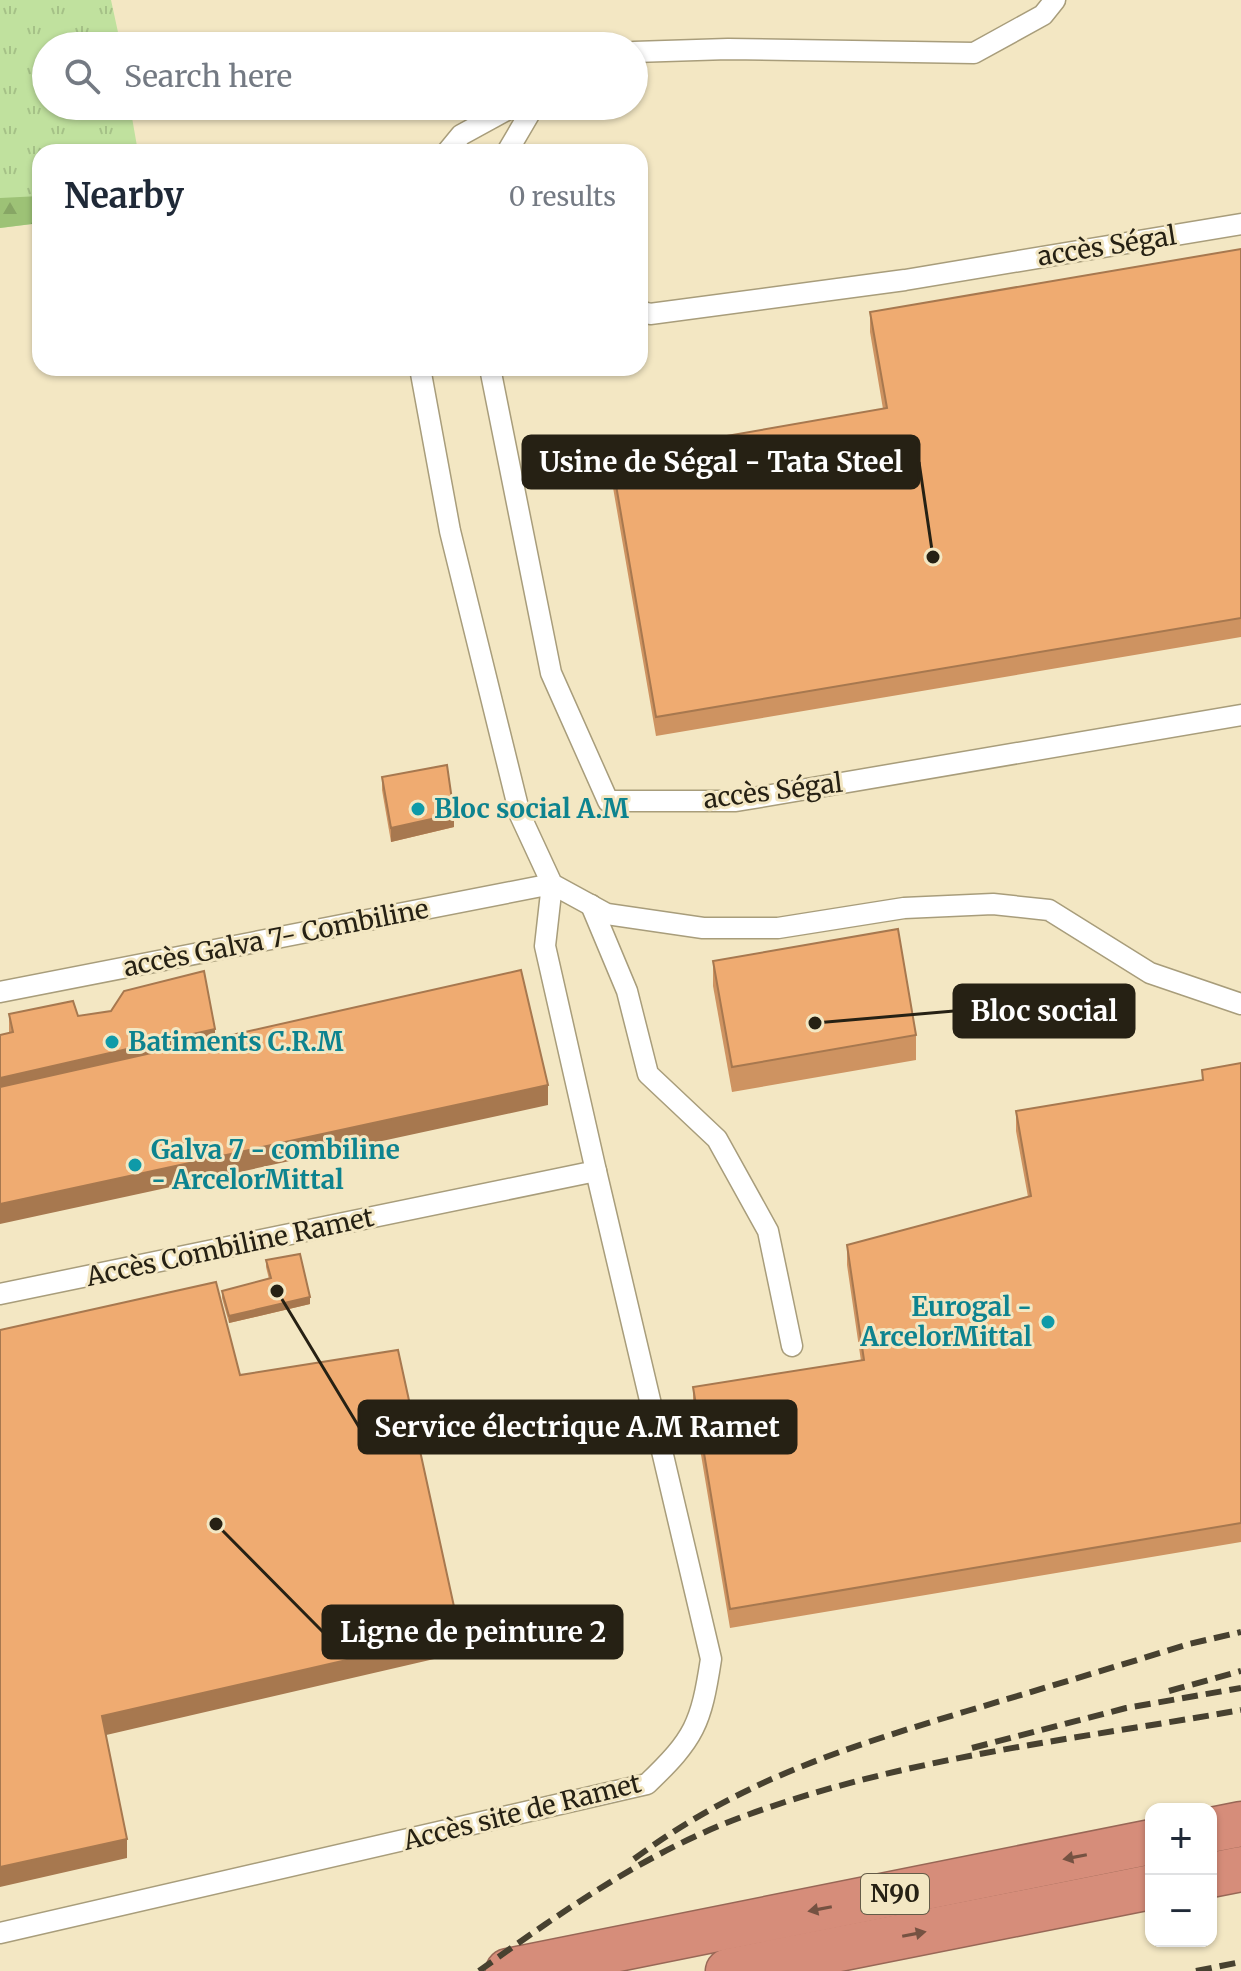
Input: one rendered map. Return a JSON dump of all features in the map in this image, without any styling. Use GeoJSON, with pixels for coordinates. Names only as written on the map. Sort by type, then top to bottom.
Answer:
{"type":"FeatureCollection","features":[{"type":"Feature","properties":{"kind":"highway"},"geometry":{"type":"LineString","coordinates":[[1217,1829],[1241,1824]]}},
{"type":"Feature","properties":{"kind":"highway","name":"N90"},"geometry":{"type":"LineString","coordinates":[[508,1971],[1145,1843]]}},
{"type":"Feature","properties":{"kind":"highway"},"geometry":{"type":"LineString","coordinates":[[1217,1874],[1241,1869]]}},
{"type":"Feature","properties":{"kind":"highway","name":"N90"},"geometry":{"type":"LineString","coordinates":[[728,1971],[1145,1888]]}},
{"type":"Feature","properties":{"kind":"lane"},"geometry":{"type":"LineString","coordinates":[[648,52],[728,49],[974,53],[1043,15],[1055,0]]}},
{"type":"Feature","properties":{"kind":"lane"},"geometry":{"type":"LineString","coordinates":[[454,144],[461,135],[488,120]]}},
{"type":"Feature","properties":{"kind":"lane"},"geometry":{"type":"LineString","coordinates":[[512,144],[526,120]]}},
{"type":"Feature","properties":{"kind":"lane","name":"accès Ségal"},"geometry":{"type":"LineString","coordinates":[[648,313],[905,280],[1241,224]]}},
{"type":"Feature","properties":{"kind":"lane"},"geometry":{"type":"LineString","coordinates":[[421,376],[450,531],[520,815],[552,884],[545,946],[596,1171]]}},
{"type":"Feature","properties":{"kind":"lane","name":"accès Ségal"},"geometry":{"type":"LineString","coordinates":[[492,376],[551,673],[608,801],[736,801],[1241,715]]}},
{"type":"Feature","properties":{"kind":"lane"},"geometry":{"type":"LineString","coordinates":[[552,884],[607,914],[703,928],[778,928],[919,907],[993,904],[1049,910],[1150,973],[1241,1004]]}},
{"type":"Feature","properties":{"kind":"lane","name":"accès Galva 7- Combiline"},"geometry":{"type":"LineString","coordinates":[[0,992],[552,884]]}},
{"type":"Feature","properties":{"kind":"lane"},"geometry":{"type":"LineString","coordinates":[[591,905],[627,991],[648,1074],[717,1139],[768,1231],[792,1346]]}},
{"type":"Feature","properties":{"kind":"lane","name":"Accès Combiline Ramet"},"geometry":{"type":"LineString","coordinates":[[0,1294],[596,1171]]}},
{"type":"Feature","properties":{"kind":"lane","name":"Accès site de Ramet"},"geometry":{"type":"LineString","coordinates":[[0,1933],[647,1784],[685,1748],[703,1713],[711,1659],[596,1171]]}},
{"type":"Feature","properties":{"kind":"green space"},"geometry":{"type":"Polygon","coordinates":[[[0,0],[111,0],[118,32],[32,32],[32,120],[132,120],[137,144],[32,144],[32,224],[0,228],[0,0]]]}},
{"type":"Feature","properties":{"kind":"green space"},"geometry":{"type":"Polygon","coordinates":[[[32,196],[32,224],[0,228],[0,198],[32,196]]]}},
{"type":"Feature","properties":{"kind":"building"},"geometry":{"type":"Polygon","coordinates":[[[1241,249],[1241,618],[656,717],[611,456],[887,408],[870,312],[1241,249]]]}},
{"type":"Feature","properties":{"kind":"building","name":"Bloc social A.M"},"geometry":{"type":"Polygon","coordinates":[[[447,765],[454,814],[391,828],[382,777],[447,765]]]}},
{"type":"Feature","properties":{"kind":"building"},"geometry":{"type":"Polygon","coordinates":[[[898,929],[916,1035],[732,1067],[713,961],[898,929]]]}},
{"type":"Feature","properties":{"kind":"building","name":"Galva 7 - combiline - ArcelorMittal"},"geometry":{"type":"Polygon","coordinates":[[[521,970],[548,1085],[0,1204],[0,1087],[521,970]]]}},
{"type":"Feature","properties":{"kind":"building","name":"Batiments C.R.M"},"geometry":{"type":"Polygon","coordinates":[[[204,971],[215,1029],[0,1078],[0,1035],[13,1032],[9,1014],[73,1001],[78,1016],[111,1011],[124,991],[204,971]]]}},
{"type":"Feature","properties":{"kind":"building","name":"Eurogal - ArcelorMittal"},"geometry":{"type":"Polygon","coordinates":[[[1241,1063],[1241,1523],[730,1609],[693,1387],[864,1360],[847,1245],[1031,1196],[1016,1111],[1203,1080],[1202,1070],[1241,1063]]]}},
{"type":"Feature","properties":{"kind":"building"},"geometry":{"type":"Polygon","coordinates":[[[300,1254],[310,1297],[229,1316],[222,1291],[271,1278],[266,1260],[300,1254]]]}},
{"type":"Feature","properties":{"kind":"building"},"geometry":{"type":"Polygon","coordinates":[[[216,1282],[240,1375],[398,1350],[460,1634],[102,1716],[127,1839],[0,1867],[0,1330],[216,1282]]]}},
{"type":"Feature","properties":{"kind":"railway"},"geometry":{"type":"LineString","coordinates":[[634,1859],[753,1787],[835,1754],[1189,1644],[1241,1632]]}},
{"type":"Feature","properties":{"kind":"railway"},"geometry":{"type":"LineString","coordinates":[[1169,1691],[1241,1671]]}},
{"type":"Feature","properties":{"kind":"railway"},"geometry":{"type":"LineString","coordinates":[[972,1748],[1126,1708],[1241,1688]]}},
{"type":"Feature","properties":{"kind":"railway"},"geometry":{"type":"LineString","coordinates":[[479,1971],[576,1904],[643,1863],[713,1828],[750,1814],[809,1794],[931,1764],[1241,1710]]}},
{"type":"Feature","properties":{"kind":"railway"},"geometry":{"type":"LineString","coordinates":[[1196,1971],[1241,1962]]}},
{"type":"Feature","properties":{"kind":"place","name":"Usine de Ségal - Tata Steel"},"geometry":{"type":"Point","coordinates":[933,557]}},
{"type":"Feature","properties":{"kind":"place","name":"Bloc social A.M"},"geometry":{"type":"Point","coordinates":[418,809]}},
{"type":"Feature","properties":{"kind":"place","name":"Bloc social"},"geometry":{"type":"Point","coordinates":[815,1023]}},
{"type":"Feature","properties":{"kind":"place","name":"Batiments C.R.M"},"geometry":{"type":"Point","coordinates":[112,1042]}},
{"type":"Feature","properties":{"kind":"place","name":"Galva 7 - combiline - ArcelorMittal"},"geometry":{"type":"Point","coordinates":[135,1165]}},
{"type":"Feature","properties":{"kind":"place","name":"Service électrique A.M Ramet"},"geometry":{"type":"Point","coordinates":[277,1291]}},
{"type":"Feature","properties":{"kind":"place","name":"Eurogal - ArcelorMittal"},"geometry":{"type":"Point","coordinates":[1048,1322]}},
{"type":"Feature","properties":{"kind":"place","name":"Ligne de peinture 2"},"geometry":{"type":"Point","coordinates":[216,1524]}}]}
